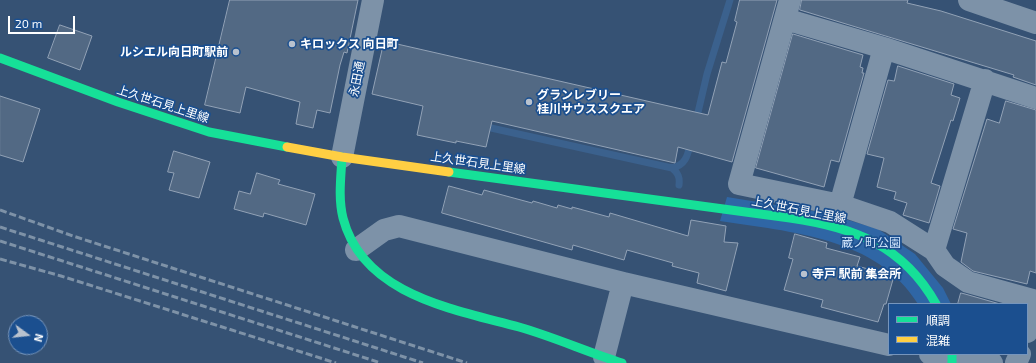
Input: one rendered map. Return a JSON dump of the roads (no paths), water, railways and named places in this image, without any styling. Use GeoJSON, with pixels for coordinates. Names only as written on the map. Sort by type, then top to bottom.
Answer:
{"type":"FeatureCollection","features":[{"type":"Feature","properties":{"kind":"main road","name":"上久世石見上里線"},"geometry":{"type":"LineString","coordinates":[[0,58],[118,102],[209,132],[342,157],[790,218],[850,231],[877,244],[902,262],[925,286],[935,303]]}},
{"type":"Feature","properties":{"kind":"main road"},"geometry":{"type":"LineString","coordinates":[[342,157],[340,192],[343,218],[356,250],[372,269],[396,287],[432,304],[522,329],[613,360]]}},
{"type":"Feature","properties":{"kind":"street","name":"永田通"},"geometry":{"type":"LineString","coordinates":[[342,157],[373,0]]}},
{"type":"Feature","properties":{"kind":"street"},"geometry":{"type":"LineString","coordinates":[[969,0],[1036,23]]}},
{"type":"Feature","properties":{"kind":"street"},"geometry":{"type":"LineString","coordinates":[[1036,98],[884,48],[788,10],[739,184],[840,205],[890,222],[934,250],[945,266],[968,282],[1036,301]]}},
{"type":"Feature","properties":{"kind":"street"},"geometry":{"type":"LineString","coordinates":[[840,205],[884,48]]}},
{"type":"Feature","properties":{"kind":"street"},"geometry":{"type":"LineString","coordinates":[[934,250],[985,80]]}},
{"type":"Feature","properties":{"kind":"street"},"geometry":{"type":"LineString","coordinates":[[356,250],[384,230],[399,226],[623,283],[888,345]]}},
{"type":"Feature","properties":{"kind":"street"},"geometry":{"type":"LineString","coordinates":[[613,360],[623,283]]}},
{"type":"Feature","properties":{"kind":"street"},"geometry":{"type":"LineString","coordinates":[[1028,329],[1036,304]]}},
{"type":"Feature","properties":{"kind":"street"},"geometry":{"type":"LineString","coordinates":[[937,355],[992,363]]}},
{"type":"Feature","properties":{"kind":"waterway"},"geometry":{"type":"LineString","coordinates":[[696,121],[707,74],[730,0]]}},
{"type":"Feature","properties":{"kind":"waterway"},"geometry":{"type":"LineString","coordinates":[[482,126],[672,168],[684,161],[688,154],[691,141]]}},
{"type":"Feature","properties":{"kind":"waterway"},"geometry":{"type":"LineString","coordinates":[[672,168],[678,175],[679,185]]}},
{"type":"Feature","properties":{"kind":"railway"},"geometry":{"type":"LineString","coordinates":[[0,210],[73,236],[467,363]]}},
{"type":"Feature","properties":{"kind":"railway"},"geometry":{"type":"LineString","coordinates":[[0,227],[423,363]]}},
{"type":"Feature","properties":{"kind":"railway"},"geometry":{"type":"LineString","coordinates":[[0,241],[381,363]]}},
{"type":"Feature","properties":{"kind":"railway"},"geometry":{"type":"LineString","coordinates":[[0,259],[61,276],[336,363]]}},
{"type":"Feature","properties":{"kind":"place","name":"キロックス 向日町"},"geometry":{"type":"Point","coordinates":[292,44]}},
{"type":"Feature","properties":{"kind":"place","name":"ルシエル向日町駅前"},"geometry":{"type":"Point","coordinates":[236,52]}},
{"type":"Feature","properties":{"kind":"place","name":"グランレブリー 桂川サウススクエア"},"geometry":{"type":"Point","coordinates":[529,102]}},
{"type":"Feature","properties":{"kind":"place","name":"寺戸 駅前 集会所"},"geometry":{"type":"Point","coordinates":[804,274]}},
{"type":"Feature","properties":{"kind":"park label","name":"蔵ノ町公園"},"geometry":{"type":"Point","coordinates":[871,243]}}]}
